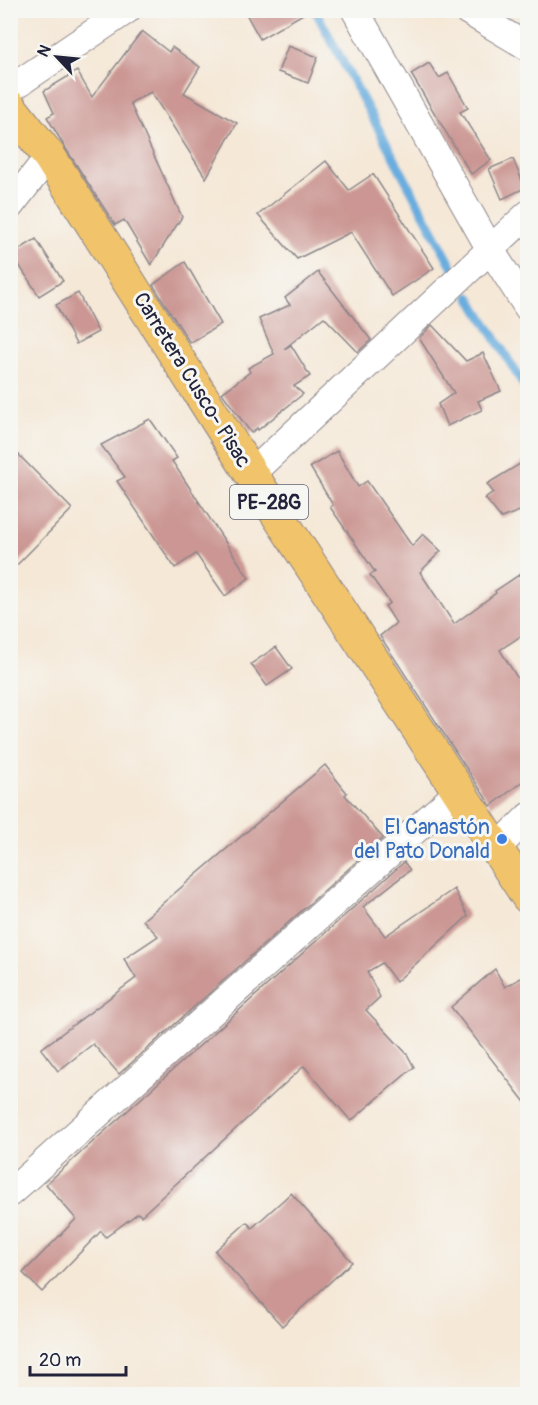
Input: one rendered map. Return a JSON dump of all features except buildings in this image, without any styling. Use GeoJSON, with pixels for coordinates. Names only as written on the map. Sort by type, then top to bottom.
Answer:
{"type":"FeatureCollection","features":[{"type":"Feature","properties":{"kind":"highway","name":"Carretera Cusco- Pisac"},"geometry":{"type":"LineString","coordinates":[[10,107],[49,156],[251,474],[528,897]]}},
{"type":"Feature","properties":{"kind":"street"},"geometry":{"type":"LineString","coordinates":[[10,89],[127,10]]}},
{"type":"Feature","properties":{"kind":"street"},"geometry":{"type":"LineString","coordinates":[[355,10],[490,249],[528,308]]}},
{"type":"Feature","properties":{"kind":"street"},"geometry":{"type":"LineString","coordinates":[[466,10],[528,47]]}},
{"type":"Feature","properties":{"kind":"street"},"geometry":{"type":"LineString","coordinates":[[10,206],[49,156]]}},
{"type":"Feature","properties":{"kind":"street"},"geometry":{"type":"LineString","coordinates":[[251,474],[528,214]]}},
{"type":"Feature","properties":{"kind":"street"},"geometry":{"type":"LineString","coordinates":[[10,1193],[459,791]]}},
{"type":"Feature","properties":{"kind":"street"},"geometry":{"type":"LineString","coordinates":[[496,849],[528,817]]}},
{"type":"Feature","properties":{"kind":"waterway"},"geometry":{"type":"LineString","coordinates":[[315,10],[455,272]]}},
{"type":"Feature","properties":{"kind":"waterway"},"geometry":{"type":"LineString","coordinates":[[470,297],[528,392]]}},
{"type":"Feature","properties":{"kind":"place","name":"El Canastón del Pato Donald"},"geometry":{"type":"Point","coordinates":[502,839]}}]}
